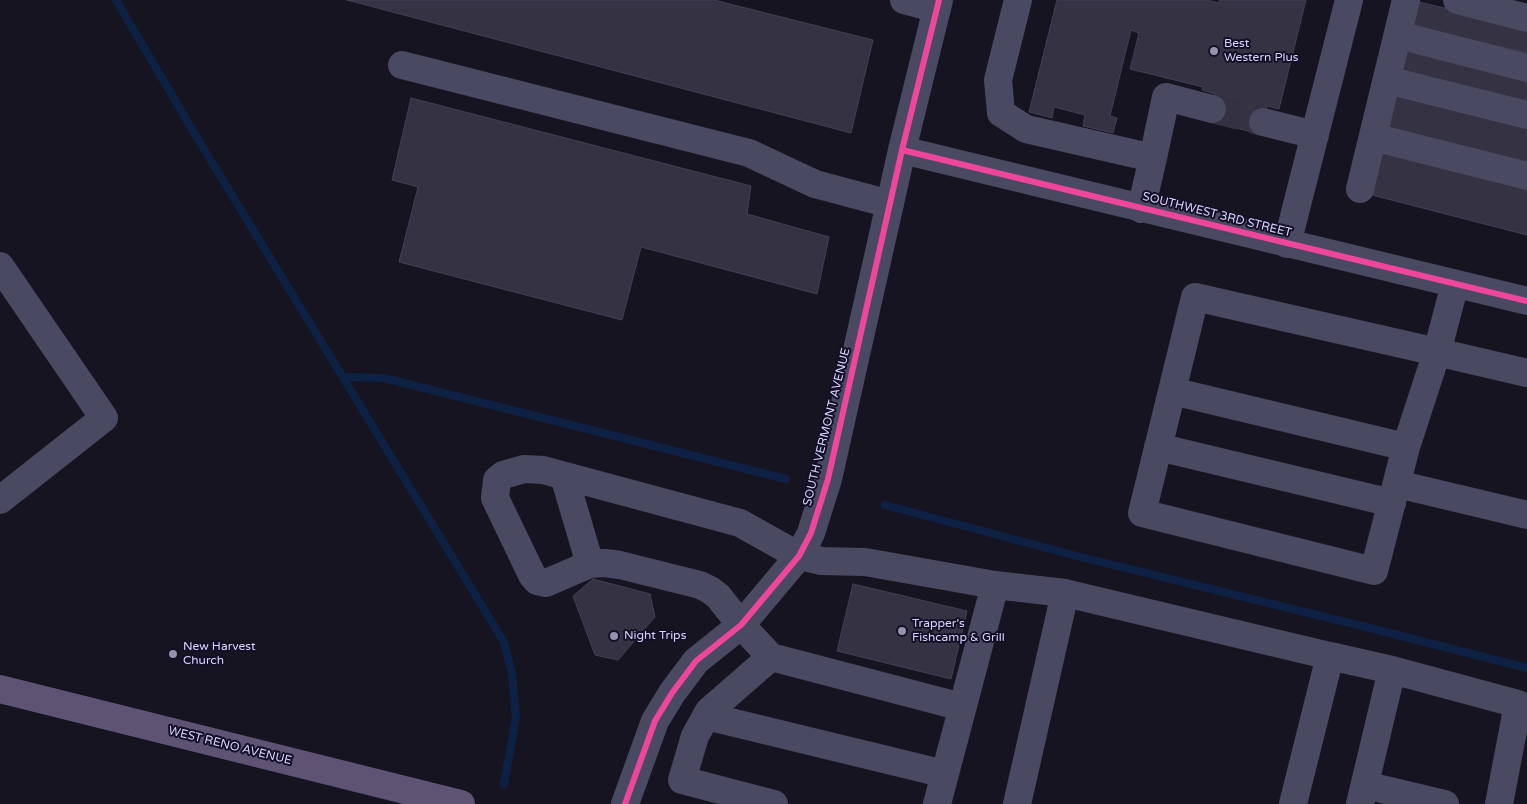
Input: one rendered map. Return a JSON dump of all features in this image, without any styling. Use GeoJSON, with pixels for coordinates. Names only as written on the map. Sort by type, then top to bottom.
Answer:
{"type":"FeatureCollection","features":[{"type":"Feature","properties":{"kind":"main road","name":"WEST RENO AVENUE"},"geometry":{"type":"LineString","coordinates":[[0,689],[460,804]]}},
{"type":"Feature","properties":{"kind":"street"},"geometry":{"type":"LineString","coordinates":[[904,0],[938,4]]}},
{"type":"Feature","properties":{"kind":"street"},"geometry":{"type":"LineString","coordinates":[[1018,0],[998,80],[1001,113],[1026,129],[1153,158]]}},
{"type":"Feature","properties":{"kind":"street"},"geometry":{"type":"LineString","coordinates":[[1287,244],[1349,0]]}},
{"type":"Feature","properties":{"kind":"street"},"geometry":{"type":"LineString","coordinates":[[1360,189],[1406,0]]}},
{"type":"Feature","properties":{"kind":"street"},"geometry":{"type":"LineString","coordinates":[[1457,0],[1527,18]]}},
{"type":"Feature","properties":{"kind":"street","name":"SOUTH VERMONT AVENUE"},"geometry":{"type":"LineString","coordinates":[[625,804],[655,721],[672,693],[696,661],[741,625],[799,556],[811,533],[828,479],[902,150],[938,4]]}},
{"type":"Feature","properties":{"kind":"street"},"geometry":{"type":"LineString","coordinates":[[1398,35],[1527,68]]}},
{"type":"Feature","properties":{"kind":"street"},"geometry":{"type":"LineString","coordinates":[[402,65],[749,153],[815,184],[890,204]]}},
{"type":"Feature","properties":{"kind":"street"},"geometry":{"type":"LineString","coordinates":[[1387,80],[1527,115]]}},
{"type":"Feature","properties":{"kind":"street"},"geometry":{"type":"LineString","coordinates":[[1141,208],[1166,97],[1212,109]]}},
{"type":"Feature","properties":{"kind":"street"},"geometry":{"type":"LineString","coordinates":[[1263,122],[1315,135]]}},
{"type":"Feature","properties":{"kind":"street"},"geometry":{"type":"LineString","coordinates":[[1373,137],[1527,176]]}},
{"type":"Feature","properties":{"kind":"street","name":"SOUTHWEST 3RD STREET"},"geometry":{"type":"LineString","coordinates":[[902,150],[1527,301]]}},
{"type":"Feature","properties":{"kind":"street"},"geometry":{"type":"LineString","coordinates":[[0,266],[104,418],[0,500]]}},
{"type":"Feature","properties":{"kind":"street"},"geometry":{"type":"LineString","coordinates":[[1455,284],[1437,352],[1406,447],[1374,571],[1142,513],[1195,297],[1437,352],[1527,373]]}},
{"type":"Feature","properties":{"kind":"street"},"geometry":{"type":"LineString","coordinates":[[1172,391],[1406,447]]}},
{"type":"Feature","properties":{"kind":"street"},"geometry":{"type":"LineString","coordinates":[[1158,447],[1395,493],[1527,515]]}},
{"type":"Feature","properties":{"kind":"street"},"geometry":{"type":"LineString","coordinates":[[962,707],[771,657],[741,625],[718,596],[700,585],[605,563],[590,564],[546,583],[537,580],[532,575],[495,498],[497,480],[503,475],[524,469],[543,470],[740,523],[799,556],[822,562],[865,562],[995,585],[1065,593],[1392,670],[1518,704],[1499,804]]}},
{"type":"Feature","properties":{"kind":"street"},"geometry":{"type":"LineString","coordinates":[[564,476],[590,564]]}},
{"type":"Feature","properties":{"kind":"street"},"geometry":{"type":"LineString","coordinates":[[937,804],[995,585]]}},
{"type":"Feature","properties":{"kind":"street"},"geometry":{"type":"LineString","coordinates":[[1017,804],[1065,593]]}},
{"type":"Feature","properties":{"kind":"street"},"geometry":{"type":"LineString","coordinates":[[1293,804],[1330,656]]}},
{"type":"Feature","properties":{"kind":"street"},"geometry":{"type":"LineString","coordinates":[[771,657],[709,711],[696,736],[682,780],[774,804]]}},
{"type":"Feature","properties":{"kind":"street"},"geometry":{"type":"LineString","coordinates":[[1392,670],[1362,794],[1445,804]]}},
{"type":"Feature","properties":{"kind":"street"},"geometry":{"type":"LineString","coordinates":[[706,716],[945,774]]}},
{"type":"Feature","properties":{"kind":"building"},"geometry":{"type":"Polygon","coordinates":[[[347,0],[714,0],[873,40],[851,133],[347,0]]]}},
{"type":"Feature","properties":{"kind":"building","name":"Best Western Plus"},"geometry":{"type":"Polygon","coordinates":[[[1057,0],[1207,0],[1219,3],[1219,0],[1306,0],[1279,109],[1267,106],[1260,134],[1208,121],[1215,94],[1202,90],[1203,87],[1130,69],[1139,33],[1131,30],[1110,116],[1117,118],[1113,133],[1083,126],[1085,115],[1054,107],[1052,118],[1029,112],[1057,0]]]}},
{"type":"Feature","properties":{"kind":"building"},"geometry":{"type":"Polygon","coordinates":[[[1419,2],[1527,28],[1527,53],[1413,26],[1419,2]]]}},
{"type":"Feature","properties":{"kind":"building"},"geometry":{"type":"Polygon","coordinates":[[[1407,48],[1527,78],[1527,103],[1401,70],[1407,48]]]}},
{"type":"Feature","properties":{"kind":"building"},"geometry":{"type":"Polygon","coordinates":[[[1396,96],[1527,128],[1527,162],[1389,129],[1396,96]]]}},
{"type":"Feature","properties":{"kind":"building"},"geometry":{"type":"Polygon","coordinates":[[[411,98],[751,186],[747,214],[829,237],[817,294],[641,247],[622,320],[399,262],[418,187],[392,180],[411,98]]]}},
{"type":"Feature","properties":{"kind":"building"},"geometry":{"type":"Polygon","coordinates":[[[1383,149],[1527,186],[1527,235],[1372,195],[1383,149]]]}},
{"type":"Feature","properties":{"kind":"building","name":"Night Trips"},"geometry":{"type":"Polygon","coordinates":[[[593,579],[650,594],[655,617],[618,660],[595,655],[573,596],[593,579]]]}},
{"type":"Feature","properties":{"kind":"building","name":"Trapper's Fishcamp & Grill"},"geometry":{"type":"Polygon","coordinates":[[[853,584],[967,611],[951,679],[837,651],[853,584]]]}},
{"type":"Feature","properties":{"kind":"waterway"},"geometry":{"type":"LineString","coordinates":[[116,0],[199,141],[504,642],[512,674],[516,717],[504,784]]}},
{"type":"Feature","properties":{"kind":"waterway"},"geometry":{"type":"LineString","coordinates":[[343,377],[384,378],[786,479]]}},
{"type":"Feature","properties":{"kind":"waterway"},"geometry":{"type":"LineString","coordinates":[[885,505],[1073,555],[1527,668]]}},
{"type":"Feature","properties":{"kind":"tunnel"},"geometry":{"type":"LineString","coordinates":[[1212,109],[1263,122]]}},
{"type":"Feature","properties":{"kind":"cycle path"},"geometry":{"type":"LineString","coordinates":[[625,804],[655,721],[672,693],[696,661],[741,625],[799,556],[811,533],[828,479],[902,150],[939,0]]}},
{"type":"Feature","properties":{"kind":"cycle path"},"geometry":{"type":"LineString","coordinates":[[902,150],[1527,301]]}},
{"type":"Feature","properties":{"kind":"place","name":"Best Western Plus"},"geometry":{"type":"Point","coordinates":[1214,51]}},
{"type":"Feature","properties":{"kind":"place","name":"Trapper's Fishcamp & Grill"},"geometry":{"type":"Point","coordinates":[902,631]}},
{"type":"Feature","properties":{"kind":"place","name":"Night Trips"},"geometry":{"type":"Point","coordinates":[614,636]}},
{"type":"Feature","properties":{"kind":"place","name":"New Harvest Church"},"geometry":{"type":"Point","coordinates":[173,654]}}]}
